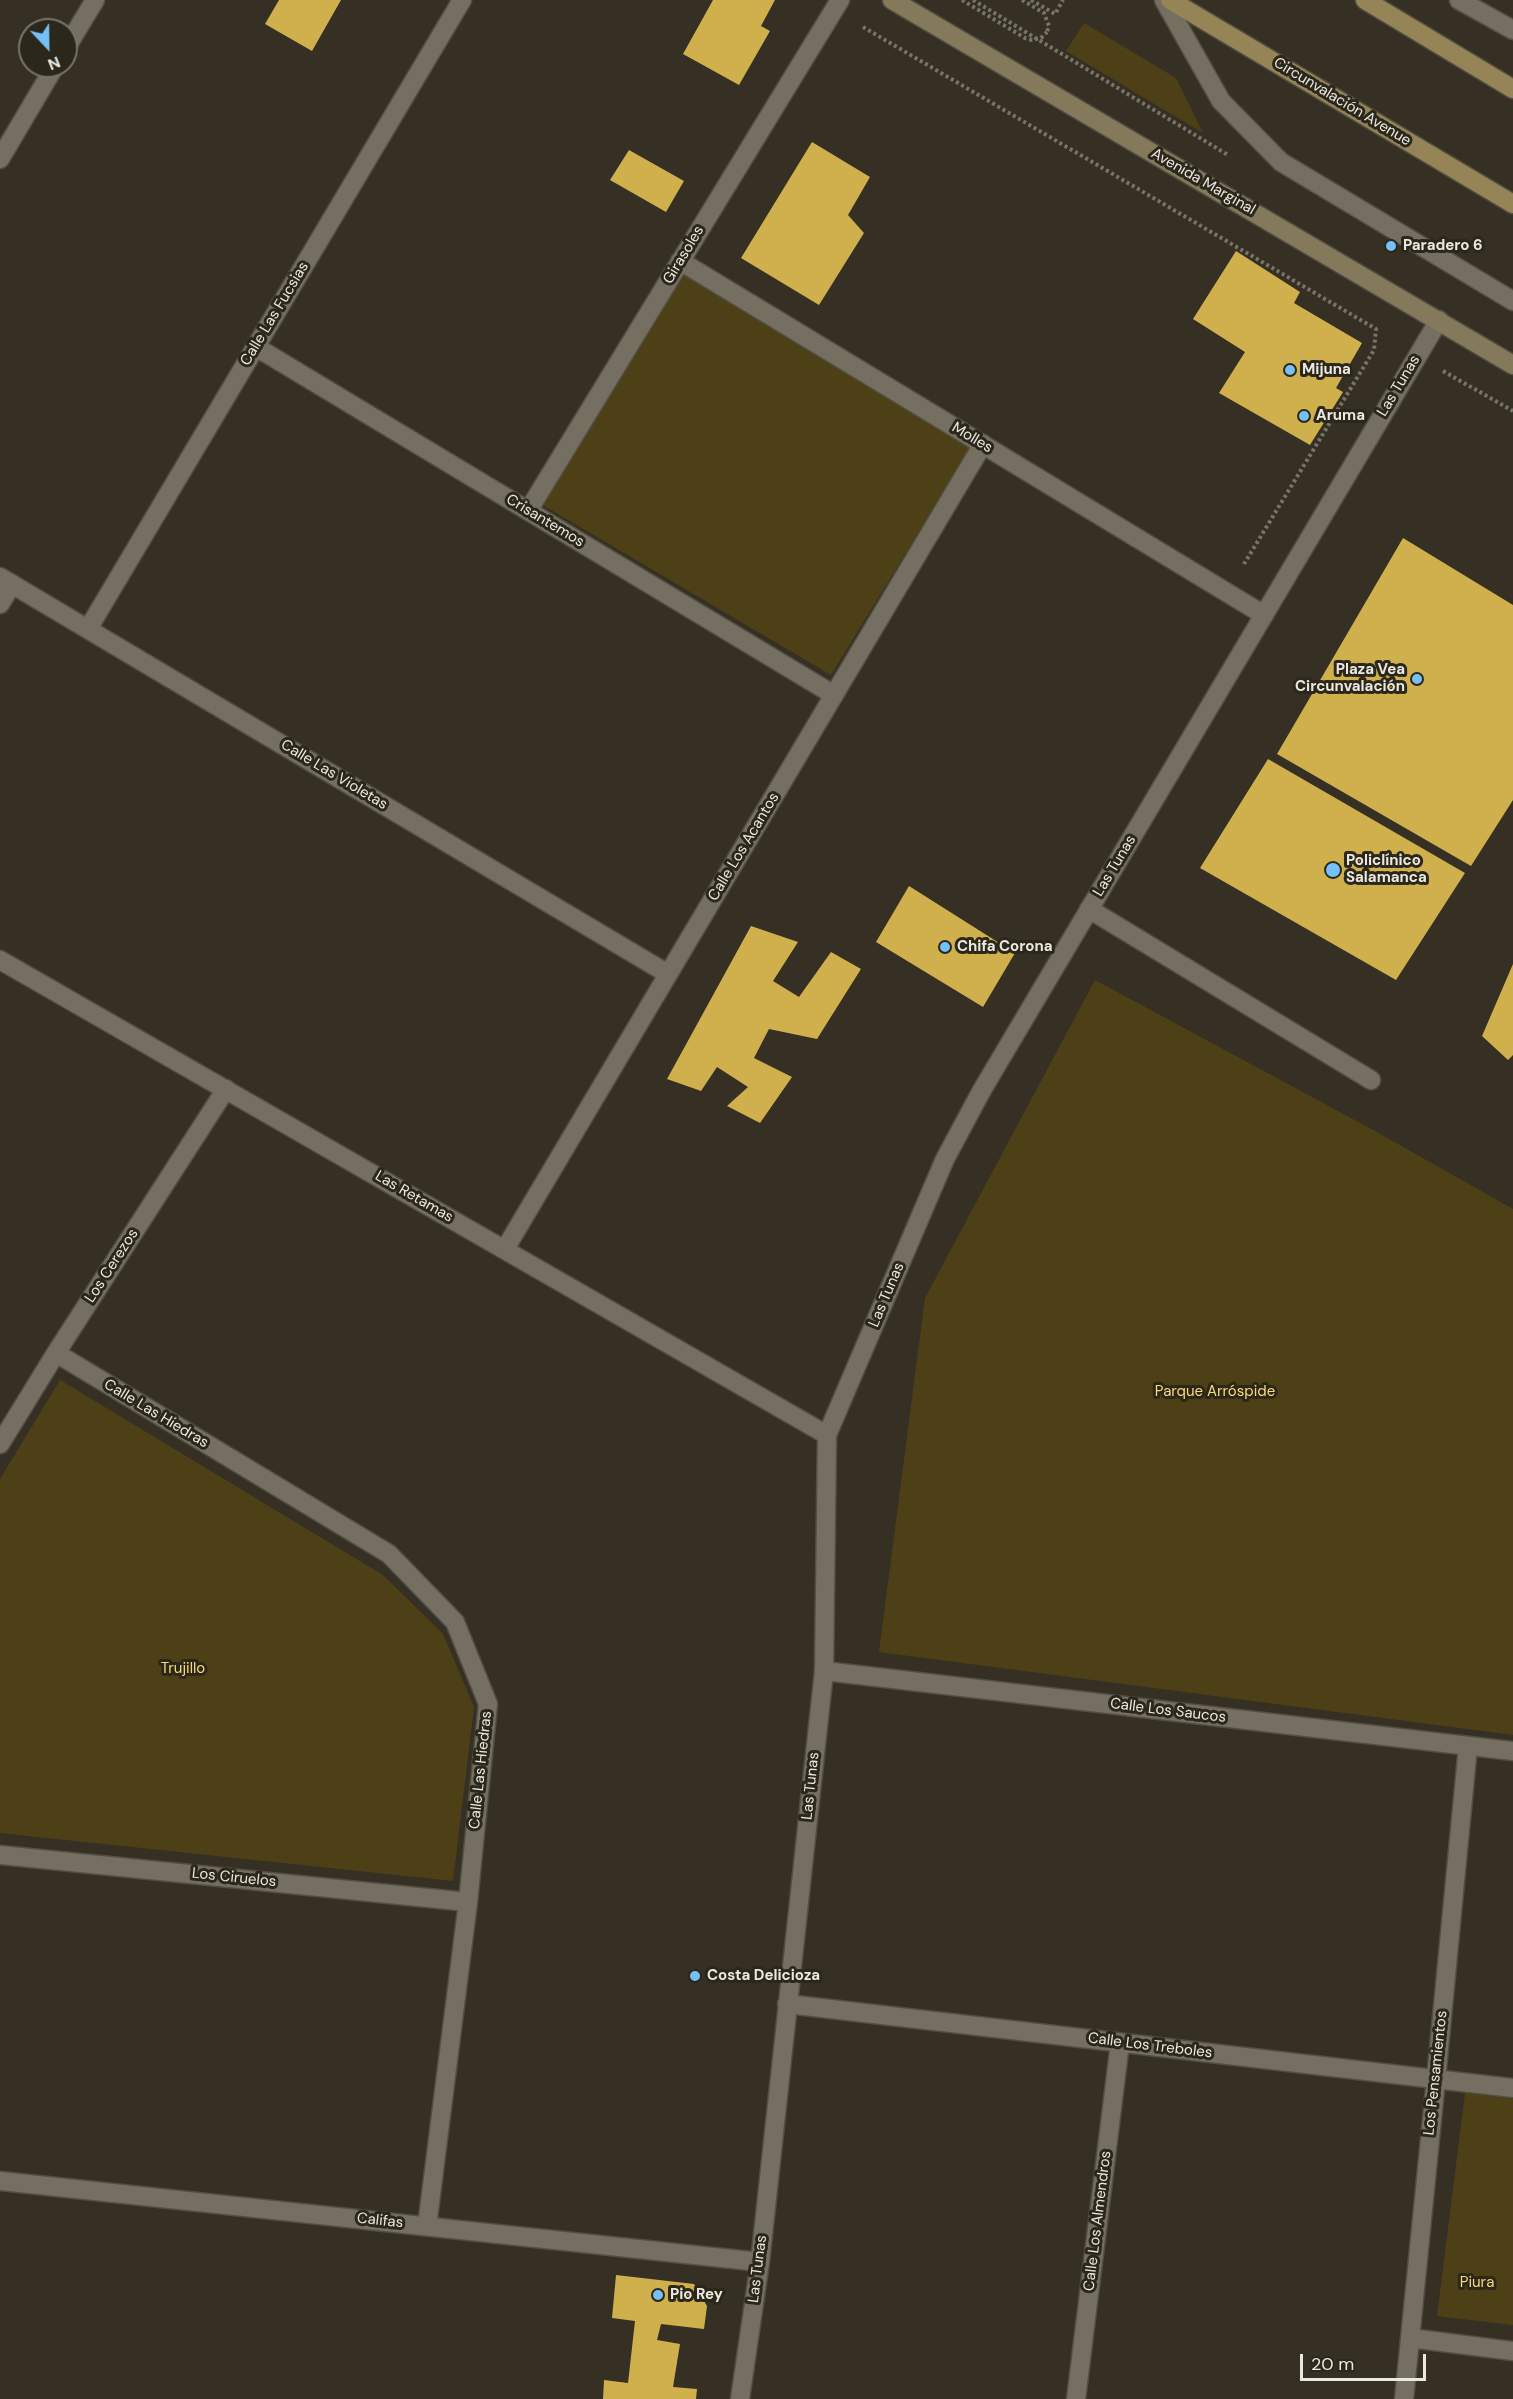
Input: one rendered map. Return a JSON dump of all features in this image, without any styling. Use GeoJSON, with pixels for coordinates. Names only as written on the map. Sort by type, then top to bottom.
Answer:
{"type":"FeatureCollection","features":[{"type":"Feature","properties":{"kind":"main road","name":"Avenida Marginal"},"geometry":{"type":"LineString","coordinates":[[892,0],[1513,365]]}},
{"type":"Feature","properties":{"kind":"main road","name":"Circunvalación Avenue"},"geometry":{"type":"LineString","coordinates":[[1170,0],[1513,204]]}},
{"type":"Feature","properties":{"kind":"main road"},"geometry":{"type":"LineString","coordinates":[[1365,0],[1513,89]]}},
{"type":"Feature","properties":{"kind":"street"},"geometry":{"type":"LineString","coordinates":[[78,27],[94,0]]}},
{"type":"Feature","properties":{"kind":"street","name":"Calle Las Fucsias"},"geometry":{"type":"LineString","coordinates":[[88,629],[462,0]]}},
{"type":"Feature","properties":{"kind":"street","name":"Girasoles"},"geometry":{"type":"LineString","coordinates":[[528,511],[840,0]]}},
{"type":"Feature","properties":{"kind":"street"},"geometry":{"type":"LineString","coordinates":[[1164,0],[1221,100],[1281,162],[1513,301]]}},
{"type":"Feature","properties":{"kind":"street"},"geometry":{"type":"LineString","coordinates":[[1460,0],[1513,30]]}},
{"type":"Feature","properties":{"kind":"street"},"geometry":{"type":"LineString","coordinates":[[0,159],[48,78]]}},
{"type":"Feature","properties":{"kind":"street","name":"Molles"},"geometry":{"type":"LineString","coordinates":[[680,261],[1264,615]]}},
{"type":"Feature","properties":{"kind":"street","name":"Las Tunas"},"geometry":{"type":"LineString","coordinates":[[740,2399],[760,2262],[824,1671],[827,1435],[945,1159],[982,1090],[1439,320]]}},
{"type":"Feature","properties":{"kind":"street","name":"Crisantemos"},"geometry":{"type":"LineString","coordinates":[[256,347],[834,695]]}},
{"type":"Feature","properties":{"kind":"street","name":"Calle Los Acantos"},"geometry":{"type":"LineString","coordinates":[[505,1250],[983,444]]}},
{"type":"Feature","properties":{"kind":"street"},"geometry":{"type":"LineString","coordinates":[[0,604],[6,581]]}},
{"type":"Feature","properties":{"kind":"street","name":"Calle Las Violetas"},"geometry":{"type":"LineString","coordinates":[[6,581],[668,974]]}},
{"type":"Feature","properties":{"kind":"street"},"geometry":{"type":"LineString","coordinates":[[1089,909],[1371,1080]]}},
{"type":"Feature","properties":{"kind":"street","name":"Las Retamas"},"geometry":{"type":"LineString","coordinates":[[0,960],[827,1435]]}},
{"type":"Feature","properties":{"kind":"street","name":"Los Cerezos"},"geometry":{"type":"LineString","coordinates":[[0,1444],[226,1089]]}},
{"type":"Feature","properties":{"kind":"street","name":"Calle Las Hiedras"},"geometry":{"type":"LineString","coordinates":[[56,1353],[389,1554],[455,1622],[488,1704],[468,1902],[428,2226]]}},
{"type":"Feature","properties":{"kind":"street","name":"Calle Los Saucos"},"geometry":{"type":"LineString","coordinates":[[824,1671],[1513,1751]]}},
{"type":"Feature","properties":{"kind":"street","name":"Los Pensamientos"},"geometry":{"type":"LineString","coordinates":[[1404,2399],[1468,1746]]}},
{"type":"Feature","properties":{"kind":"street","name":"Los Ciruelos"},"geometry":{"type":"LineString","coordinates":[[0,1855],[468,1902]]}},
{"type":"Feature","properties":{"kind":"street","name":"Calle Los Treboles"},"geometry":{"type":"LineString","coordinates":[[788,2004],[1513,2088]]}},
{"type":"Feature","properties":{"kind":"street","name":"Calle Los Almendros"},"geometry":{"type":"LineString","coordinates":[[1076,2399],[1120,2043]]}},
{"type":"Feature","properties":{"kind":"street","name":"Califas"},"geometry":{"type":"LineString","coordinates":[[0,2181],[760,2262]]}},
{"type":"Feature","properties":{"kind":"street"},"geometry":{"type":"LineString","coordinates":[[1410,2338],[1513,2351]]}},
{"type":"Feature","properties":{"kind":"path"},"geometry":{"type":"LineString","coordinates":[[962,0],[1025,38],[1032,40],[1041,38],[1047,32],[1048,19],[1044,13],[1022,0]]}},
{"type":"Feature","properties":{"kind":"path"},"geometry":{"type":"LineString","coordinates":[[973,0],[1029,34]]}},
{"type":"Feature","properties":{"kind":"path"},"geometry":{"type":"LineString","coordinates":[[1031,0],[1055,14],[1063,0]]}},
{"type":"Feature","properties":{"kind":"path"},"geometry":{"type":"LineString","coordinates":[[863,27],[1376,329],[1374,350],[1244,564]]}},
{"type":"Feature","properties":{"kind":"path"},"geometry":{"type":"LineString","coordinates":[[1442,370],[1513,411]]}},
{"type":"Feature","properties":{"kind":"green space"},"geometry":{"type":"Polygon","coordinates":[[[1084,23],[1176,78],[1203,133],[1066,51],[1084,23]]]}},
{"type":"Feature","properties":{"kind":"green space"},"geometry":{"type":"Polygon","coordinates":[[[683,274],[970,448],[831,675],[541,504],[683,274]]]}},
{"type":"Feature","properties":{"kind":"green space","name":"Parque Arróspide"},"geometry":{"type":"Polygon","coordinates":[[[1095,980],[1375,1131],[1513,1209],[1513,1735],[879,1652],[925,1298],[1095,980]]]}},
{"type":"Feature","properties":{"kind":"green space","name":"Trujillo"},"geometry":{"type":"Polygon","coordinates":[[[60,1380],[383,1575],[443,1634],[474,1707],[453,1881],[0,1833],[0,1479],[60,1380]]]}},
{"type":"Feature","properties":{"kind":"green space","name":"Piura"},"geometry":{"type":"Polygon","coordinates":[[[1465,2093],[1513,2099],[1513,2325],[1437,2316],[1465,2093]]]}},
{"type":"Feature","properties":{"kind":"building"},"geometry":{"type":"Polygon","coordinates":[[[279,0],[341,0],[312,51],[265,24],[279,0]]]}},
{"type":"Feature","properties":{"kind":"building"},"geometry":{"type":"Polygon","coordinates":[[[713,0],[775,0],[761,26],[770,31],[739,85],[683,54],[713,0]]]}},
{"type":"Feature","properties":{"kind":"building"},"geometry":{"type":"Polygon","coordinates":[[[812,142],[870,177],[848,215],[864,233],[819,305],[741,258],[812,142]]]}},
{"type":"Feature","properties":{"kind":"building"},"geometry":{"type":"Polygon","coordinates":[[[629,150],[684,181],[666,212],[610,180],[629,150]]]}},
{"type":"Feature","properties":{"kind":"building","name":"Mijuna"},"geometry":{"type":"Polygon","coordinates":[[[1236,251],[1300,292],[1294,303],[1362,343],[1336,388],[1343,392],[1310,445],[1219,393],[1245,352],[1193,319],[1236,251]]]}},
{"type":"Feature","properties":{"kind":"building","name":"Plaza Vea Circunvalación"},"geometry":{"type":"Polygon","coordinates":[[[1403,538],[1513,605],[1513,800],[1471,866],[1277,754],[1403,538]]]}},
{"type":"Feature","properties":{"kind":"building","name":"Policlínico Salamanca"},"geometry":{"type":"Polygon","coordinates":[[[1268,759],[1465,873],[1396,980],[1200,868],[1268,759]]]}},
{"type":"Feature","properties":{"kind":"building","name":"Chifa Corona"},"geometry":{"type":"Polygon","coordinates":[[[909,886],[1015,953],[983,1007],[876,942],[909,886]]]}},
{"type":"Feature","properties":{"kind":"building"},"geometry":{"type":"Polygon","coordinates":[[[751,926],[798,942],[773,981],[799,997],[831,952],[861,969],[817,1039],[769,1029],[754,1058],[792,1077],[760,1123],[727,1106],[748,1087],[717,1067],[701,1091],[667,1079],[751,926]]]}},
{"type":"Feature","properties":{"kind":"building"},"geometry":{"type":"Polygon","coordinates":[[[1513,964],[1513,1055],[1508,1060],[1482,1036],[1513,964]]]}},
{"type":"Feature","properties":{"kind":"building"},"geometry":{"type":"Polygon","coordinates":[[[616,2275],[694,2284],[707,2306],[704,2329],[661,2324],[657,2340],[680,2344],[673,2387],[697,2389],[696,2399],[603,2399],[604,2380],[628,2383],[635,2321],[612,2318],[616,2275]]]}},
{"type":"Feature","properties":{"kind":"place","name":"Paradero 6"},"geometry":{"type":"Point","coordinates":[1391,246]}},
{"type":"Feature","properties":{"kind":"place","name":"Mijuna"},"geometry":{"type":"Point","coordinates":[1290,370]}},
{"type":"Feature","properties":{"kind":"place","name":"Aruma"},"geometry":{"type":"Point","coordinates":[1304,416]}},
{"type":"Feature","properties":{"kind":"place","name":"Plaza Vea Circunvalación"},"geometry":{"type":"Point","coordinates":[1417,679]}},
{"type":"Feature","properties":{"kind":"place","name":"Policlínico Salamanca"},"geometry":{"type":"Point","coordinates":[1333,870]}},
{"type":"Feature","properties":{"kind":"place","name":"Chifa Corona"},"geometry":{"type":"Point","coordinates":[945,947]}},
{"type":"Feature","properties":{"kind":"place","name":"Costa Delicioza"},"geometry":{"type":"Point","coordinates":[695,1976]}},
{"type":"Feature","properties":{"kind":"place","name":"Pio Rey"},"geometry":{"type":"Point","coordinates":[658,2295]}}]}
